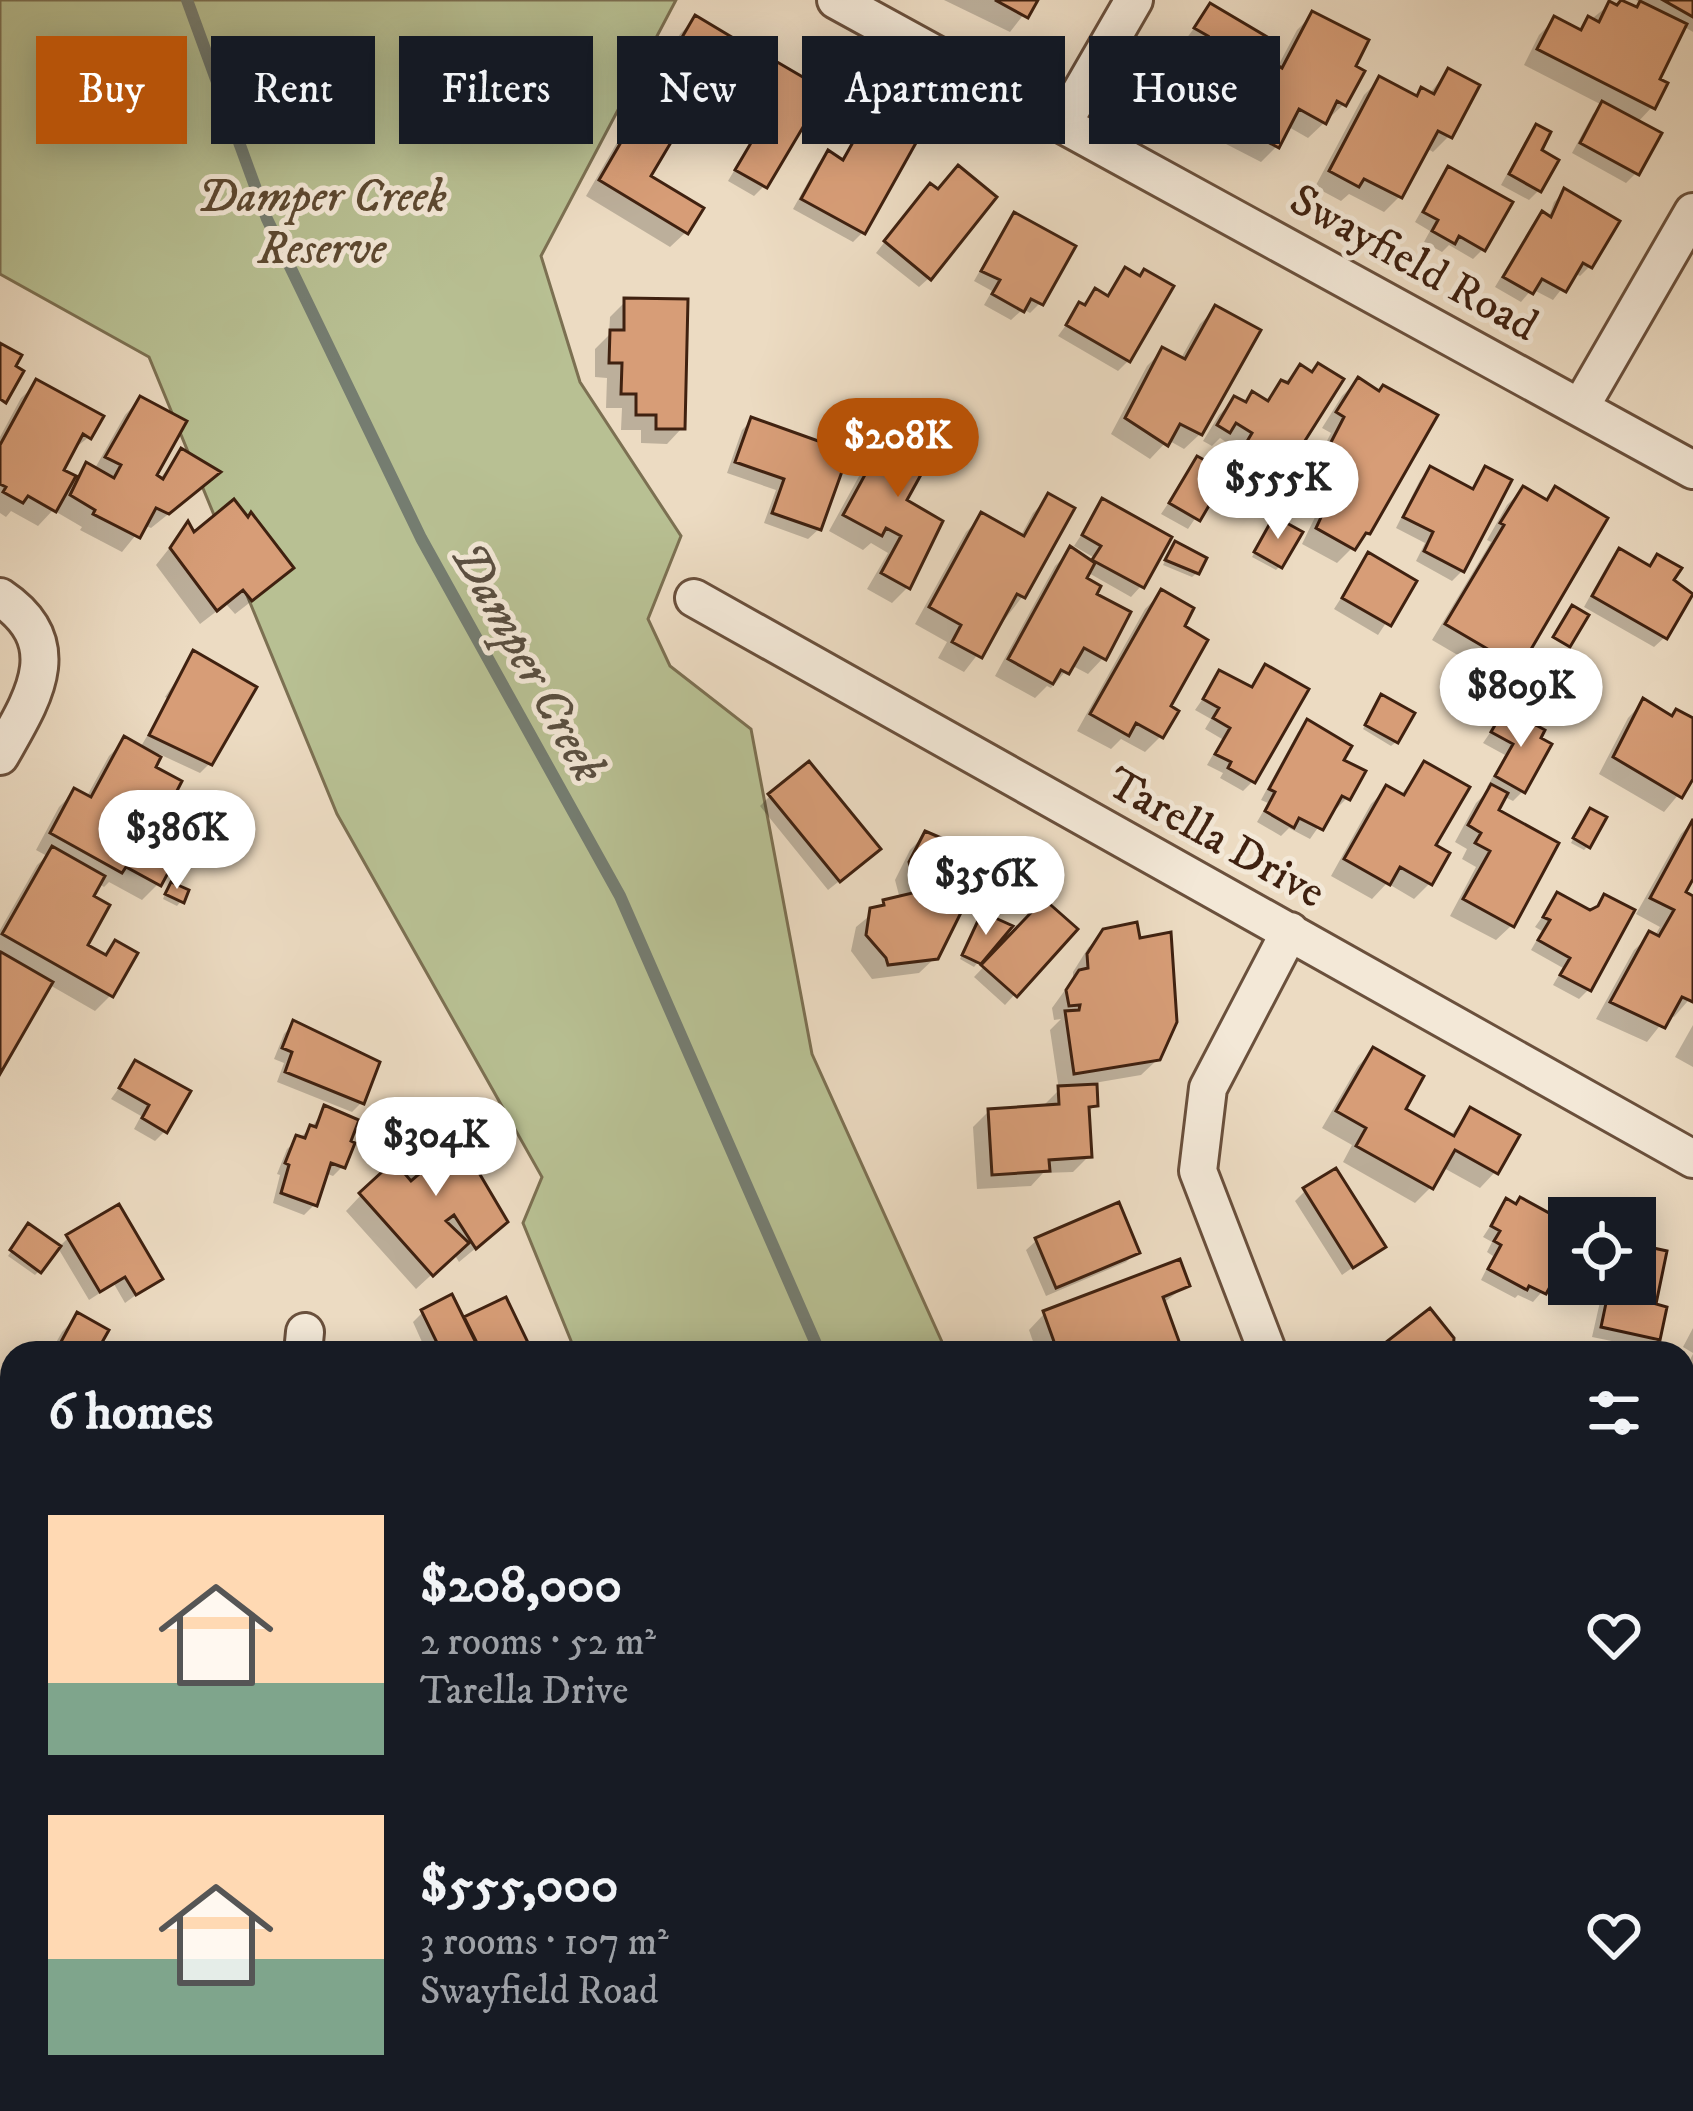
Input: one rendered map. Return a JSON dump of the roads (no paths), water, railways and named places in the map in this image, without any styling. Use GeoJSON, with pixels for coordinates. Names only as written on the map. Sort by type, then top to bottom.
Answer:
{"type":"FeatureCollection","features":[{"type":"Feature","properties":{"kind":"street","name":"Swayfield Road"},"geometry":{"type":"LineString","coordinates":[[836,0],[902,36]]}},
{"type":"Feature","properties":{"kind":"street"},"geometry":{"type":"LineString","coordinates":[[1065,120],[1134,0]]}},
{"type":"Feature","properties":{"kind":"street","name":"Swayfield Road"},"geometry":{"type":"LineString","coordinates":[[1065,124],[1693,470]]}},
{"type":"Feature","properties":{"kind":"street"},"geometry":{"type":"LineString","coordinates":[[1581,406],[1693,212]]}},
{"type":"Feature","properties":{"kind":"street"},"geometry":{"type":"LineString","coordinates":[[0,597],[27,618],[38,640],[40,670],[30,701],[0,756]]}},
{"type":"Feature","properties":{"kind":"street","name":"Tarella Drive"},"geometry":{"type":"LineString","coordinates":[[694,598],[1693,1159]]}},
{"type":"Feature","properties":{"kind":"street"},"geometry":{"type":"LineString","coordinates":[[1263,1341],[1198,1171],[1208,1088],[1290,932]]}},
{"type":"Feature","properties":{"kind":"waterway","name":"Damper Creek"},"geometry":{"type":"LineString","coordinates":[[187,0],[267,219],[421,538],[620,896],[815,1341]]}},
{"type":"Feature","properties":{"kind":"park label","name":"Damper Creek Reserve"},"geometry":{"type":"Point","coordinates":[322,221]}}]}
